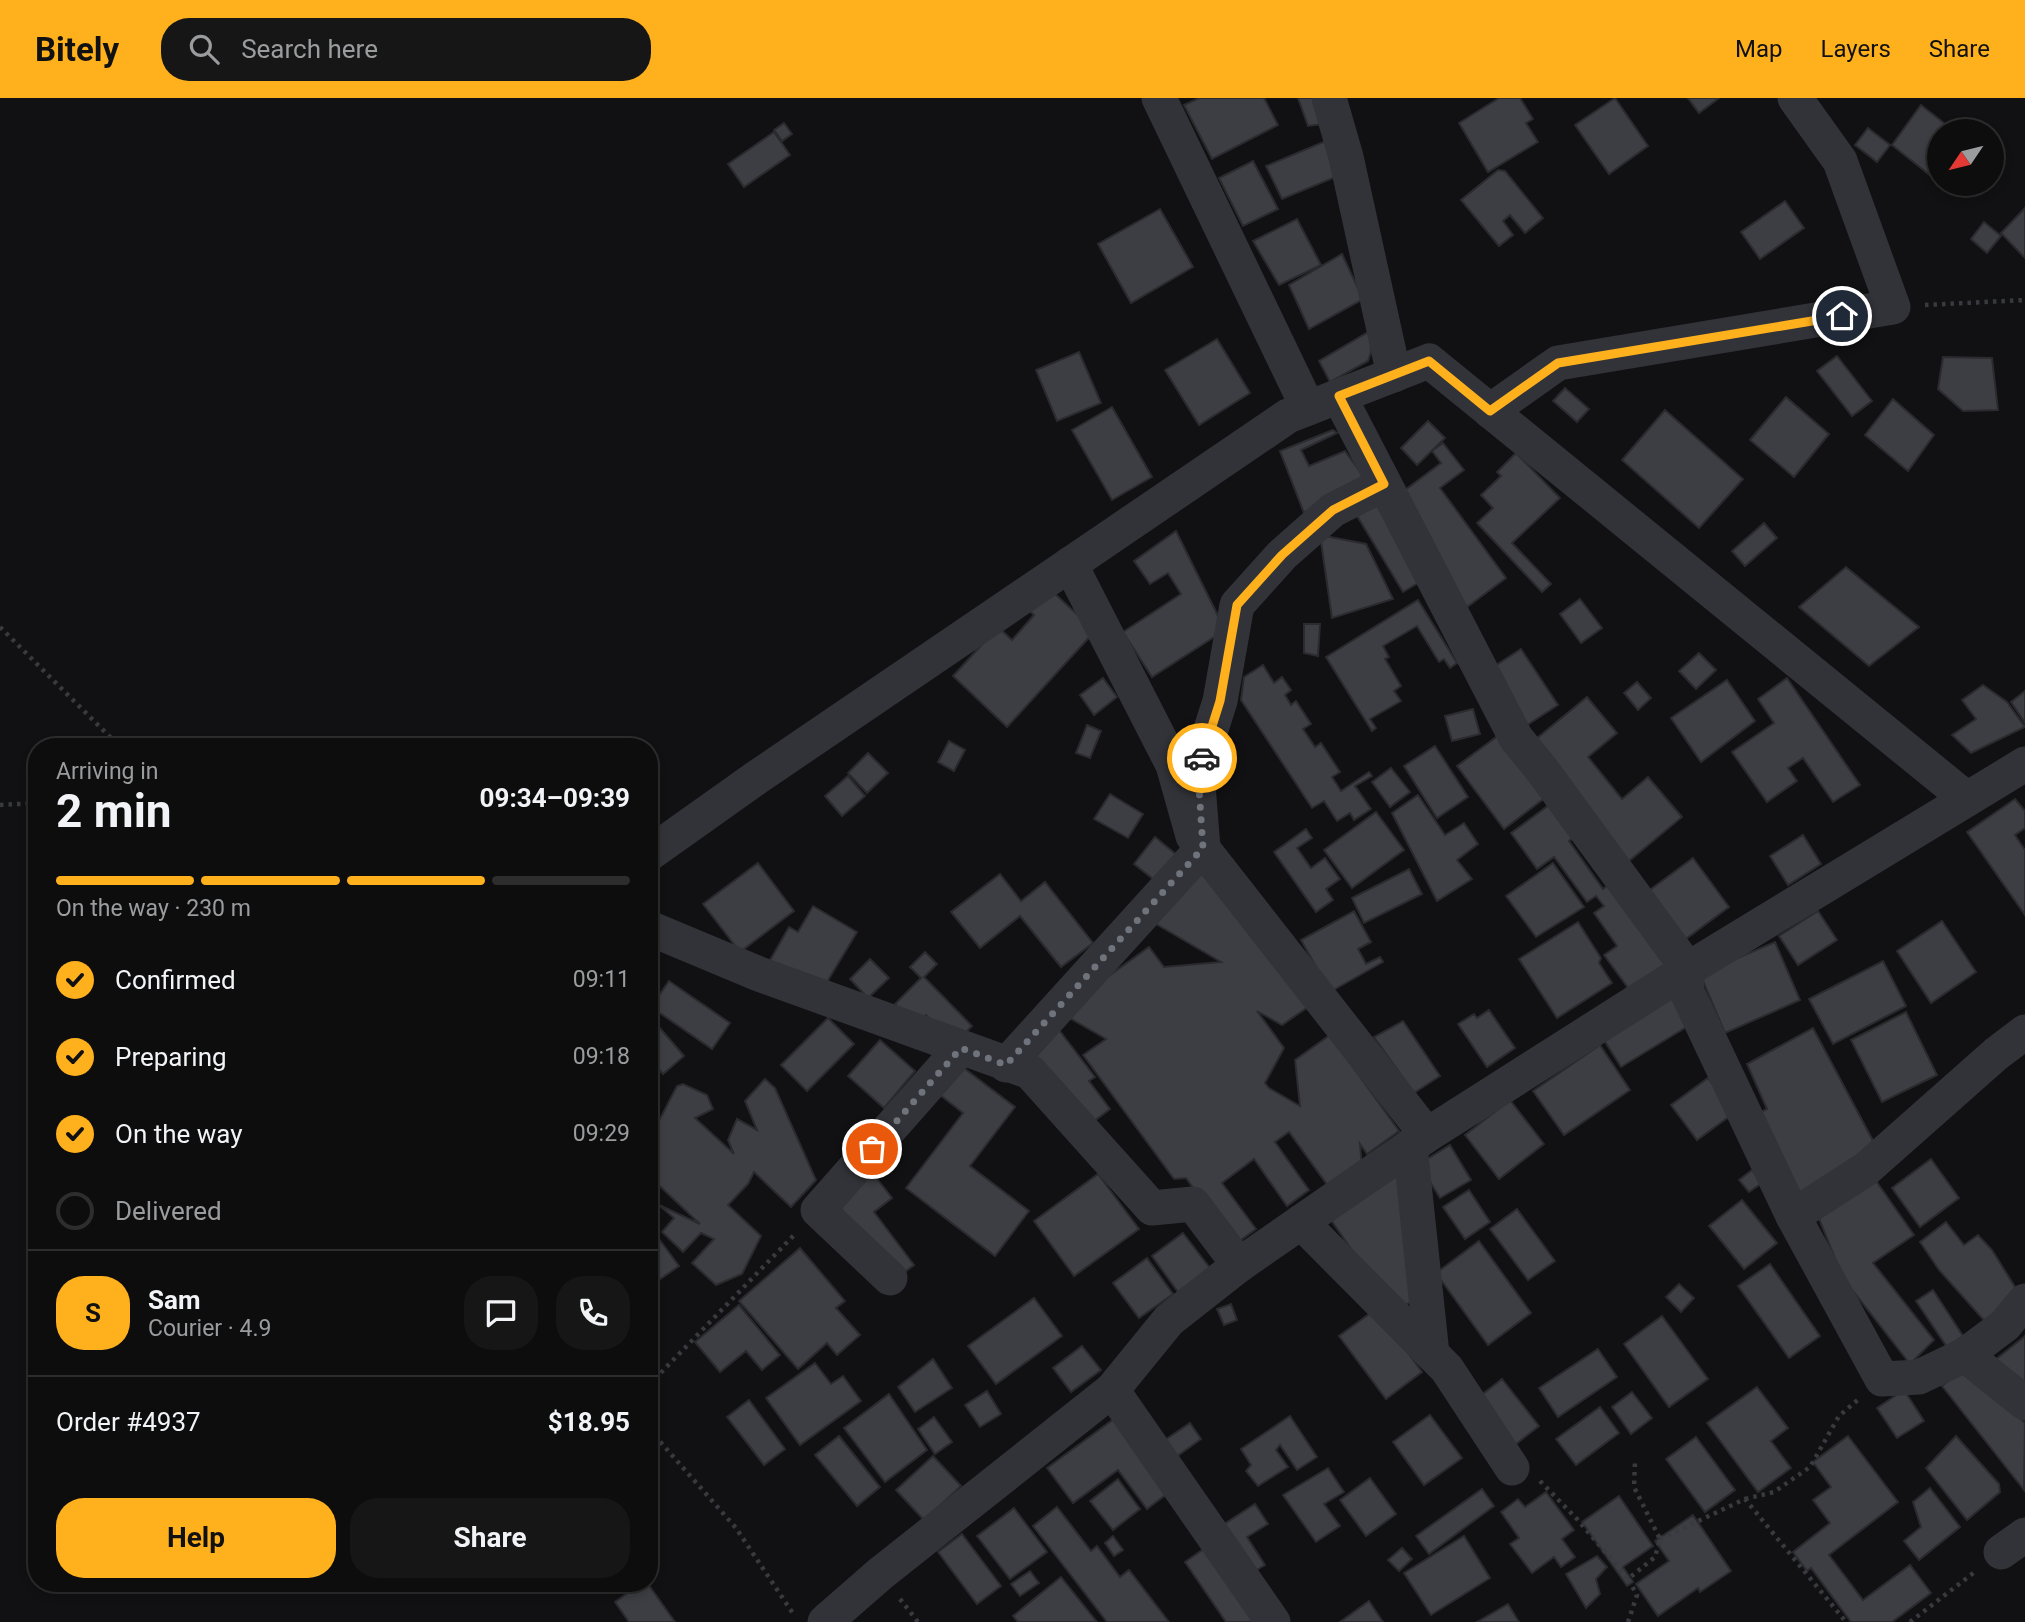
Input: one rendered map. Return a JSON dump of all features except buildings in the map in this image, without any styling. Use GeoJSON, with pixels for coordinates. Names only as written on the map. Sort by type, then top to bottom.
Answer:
{"type":"FeatureCollection","features":[{"type":"Feature","properties":{"kind":"street"},"geometry":{"type":"LineString","coordinates":[[1159,98],[1323,402],[1384,484],[1516,738],[1688,969],[1686,990],[1793,1216],[1882,1380],[1919,1377],[1965,1355],[2005,1325],[2025,1301]]}},
{"type":"Feature","properties":{"kind":"street"},"geometry":{"type":"LineString","coordinates":[[1329,98],[1346,157],[1394,375]]}},
{"type":"Feature","properties":{"kind":"street"},"geometry":{"type":"LineString","coordinates":[[1490,411],[1558,363],[1894,307],[1840,161],[1795,98]]}},
{"type":"Feature","properties":{"kind":"street"},"geometry":{"type":"LineString","coordinates":[[658,848],[1288,416],[1429,361],[1967,799]]}},
{"type":"Feature","properties":{"kind":"street"},"geometry":{"type":"LineString","coordinates":[[1006,1065],[1203,848],[1198,773],[1220,701],[1237,605],[1282,555],[1333,510],[1384,484]]}},
{"type":"Feature","properties":{"kind":"street"},"geometry":{"type":"LineString","coordinates":[[1070,564],[1173,765],[1193,836],[1419,1141],[1432,1354]]}},
{"type":"Feature","properties":{"kind":"street"},"geometry":{"type":"LineString","coordinates":[[825,1622],[880,1574],[1112,1390],[1169,1320],[1239,1265],[1419,1141],[1688,969],[2025,764]]}},
{"type":"Feature","properties":{"kind":"street"},"geometry":{"type":"LineString","coordinates":[[658,932],[760,974],[1030,1072],[1152,1208],[1193,1204],[1239,1265]]}},
{"type":"Feature","properties":{"kind":"street"},"geometry":{"type":"LineString","coordinates":[[1793,1216],[1866,1169],[1996,1054],[2025,1032]]}},
{"type":"Feature","properties":{"kind":"street"},"geometry":{"type":"LineString","coordinates":[[890,1278],[818,1210],[961,1048]]}},
{"type":"Feature","properties":{"kind":"street"},"geometry":{"type":"LineString","coordinates":[[1301,1222],[1447,1369],[1512,1468]]}},
{"type":"Feature","properties":{"kind":"street"},"geometry":{"type":"LineString","coordinates":[[1965,1355],[2025,1403]]}},
{"type":"Feature","properties":{"kind":"street"},"geometry":{"type":"LineString","coordinates":[[1112,1390],[1273,1622]]}},
{"type":"Feature","properties":{"kind":"path"},"geometry":{"type":"LineString","coordinates":[[1894,307],[2025,300]]}},
{"type":"Feature","properties":{"kind":"path"},"geometry":{"type":"LineString","coordinates":[[0,627],[111,738]]}},
{"type":"Feature","properties":{"kind":"path"},"geometry":{"type":"LineString","coordinates":[[0,805],[28,803]]}},
{"type":"Feature","properties":{"kind":"path"},"geometry":{"type":"LineString","coordinates":[[658,1376],[818,1210]]}},
{"type":"Feature","properties":{"kind":"path"},"geometry":{"type":"LineString","coordinates":[[1660,1539],[1745,1499],[1774,1492],[1810,1467],[1839,1416],[1882,1380]]}},
{"type":"Feature","properties":{"kind":"path"},"geometry":{"type":"LineString","coordinates":[[658,1439],[736,1528],[798,1622]]}},
{"type":"Feature","properties":{"kind":"path"},"geometry":{"type":"LineString","coordinates":[[1628,1579],[1655,1557],[1660,1539],[1634,1487],[1635,1462]]}},
{"type":"Feature","properties":{"kind":"path"},"geometry":{"type":"LineString","coordinates":[[1512,1468],[1527,1466],[1628,1579],[1637,1595],[1628,1622]]}},
{"type":"Feature","properties":{"kind":"path"},"geometry":{"type":"LineString","coordinates":[[1745,1499],[1846,1622]]}},
{"type":"Feature","properties":{"kind":"path"},"geometry":{"type":"LineString","coordinates":[[1910,1622],[2013,1543]]}},
{"type":"Feature","properties":{"kind":"way so far"},"geometry":{"type":"LineString","coordinates":[[872,1149],[961,1048],[1006,1065],[1203,848],[1198,773],[1202,758]]}},
{"type":"Feature","properties":{"kind":"route"},"geometry":{"type":"LineString","coordinates":[[1202,758],[1220,701],[1237,605],[1282,555],[1333,510],[1384,484],[1339,396],[1429,361],[1490,411],[1558,363],[1842,316]]}}]}
